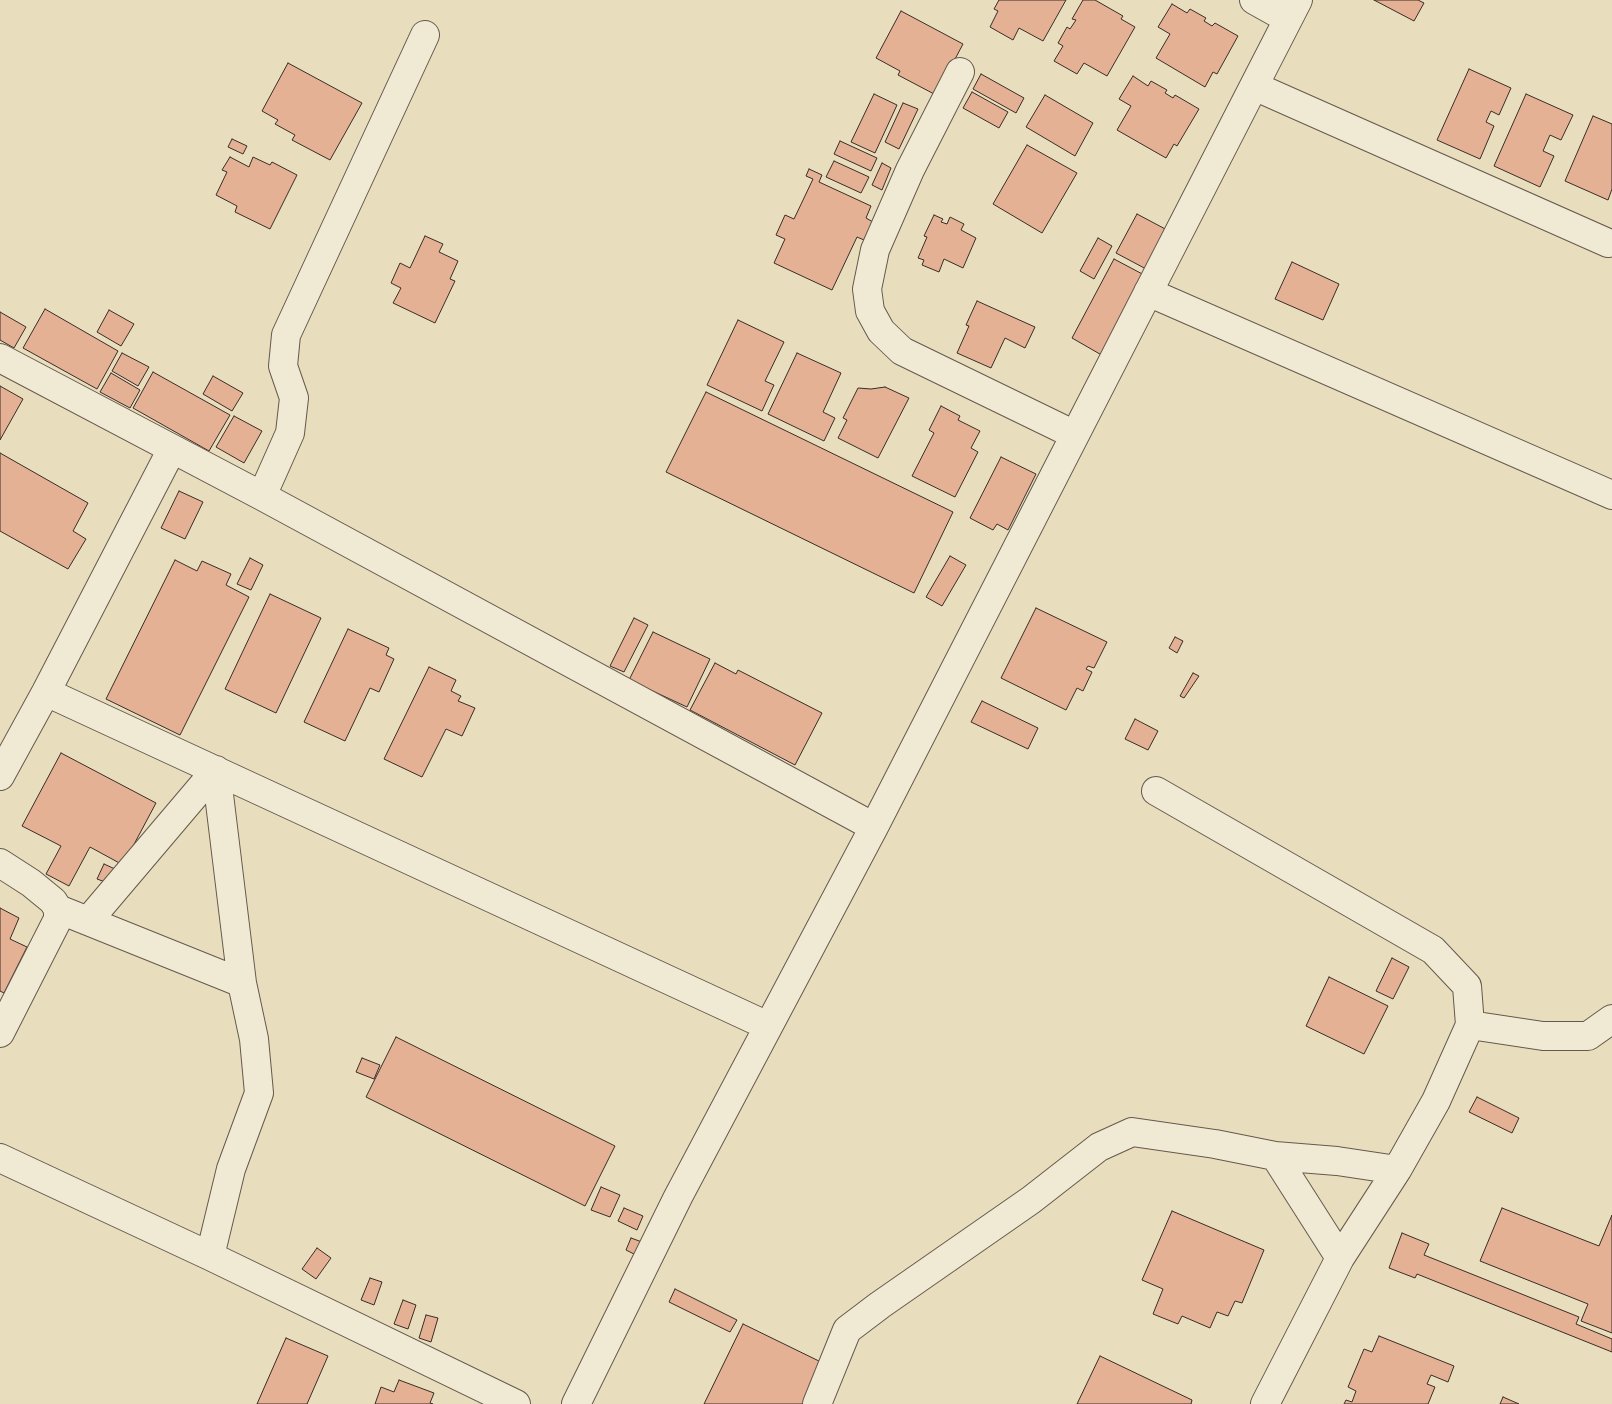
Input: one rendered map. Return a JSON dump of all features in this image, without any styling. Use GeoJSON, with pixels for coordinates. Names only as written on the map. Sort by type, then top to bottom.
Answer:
{"type":"FeatureCollection","features":[{"type":"Feature","properties":{"kind":"street"},"geometry":{"type":"LineString","coordinates":[[576,1404],[674,1206],[874,827],[1293,9],[1254,0]]}},
{"type":"Feature","properties":{"kind":"street"},"geometry":{"type":"LineString","coordinates":[[262,496],[290,433],[294,398],[283,366],[286,335],[425,35]]}},
{"type":"Feature","properties":{"kind":"street"},"geometry":{"type":"LineString","coordinates":[[960,72],[910,170],[875,250],[867,289],[870,311],[881,331],[902,351],[1075,435]]}},
{"type":"Feature","properties":{"kind":"street"},"geometry":{"type":"LineString","coordinates":[[1254,86],[1608,243]]}},
{"type":"Feature","properties":{"kind":"street"},"geometry":{"type":"LineString","coordinates":[[1148,292],[1612,495]]}},
{"type":"Feature","properties":{"kind":"street"},"geometry":{"type":"LineString","coordinates":[[0,358],[262,496],[874,827]]}},
{"type":"Feature","properties":{"kind":"street"},"geometry":{"type":"LineString","coordinates":[[0,776],[46,692],[172,449]]}},
{"type":"Feature","properties":{"kind":"street"},"geometry":{"type":"LineString","coordinates":[[46,692],[768,1026]]}},
{"type":"Feature","properties":{"kind":"street"},"geometry":{"type":"LineString","coordinates":[[88,921],[216,770]]}},
{"type":"Feature","properties":{"kind":"street"},"geometry":{"type":"LineString","coordinates":[[210,1256],[231,1169],[259,1093],[254,1039],[242,983],[216,770]]}},
{"type":"Feature","properties":{"kind":"street"},"geometry":{"type":"LineString","coordinates":[[1156,791],[1433,950],[1467,986],[1470,1025],[1436,1101],[1397,1170],[1340,1258],[1265,1404]]}},
{"type":"Feature","properties":{"kind":"street"},"geometry":{"type":"LineString","coordinates":[[0,863],[31,883],[53,901],[58,909],[58,919],[0,1033]]}},
{"type":"Feature","properties":{"kind":"street"},"geometry":{"type":"LineString","coordinates":[[58,909],[242,983]]}},
{"type":"Feature","properties":{"kind":"street"},"geometry":{"type":"LineString","coordinates":[[1470,1025],[1543,1036],[1588,1036],[1612,1019]]}},
{"type":"Feature","properties":{"kind":"street"},"geometry":{"type":"LineString","coordinates":[[817,1404],[846,1330],[1030,1200],[1099,1148],[1132,1132],[1215,1144],[1275,1156],[1337,1161],[1397,1170]]}},
{"type":"Feature","properties":{"kind":"street"},"geometry":{"type":"LineString","coordinates":[[1275,1156],[1340,1258]]}},
{"type":"Feature","properties":{"kind":"street"},"geometry":{"type":"LineString","coordinates":[[0,1158],[210,1256],[516,1404]]}},
{"type":"Feature","properties":{"kind":"building"},"geometry":{"type":"Polygon","coordinates":[[[999,0],[1066,0],[1043,41],[1019,28],[1013,40],[990,27],[998,11],[994,9],[999,0]]]}},
{"type":"Feature","properties":{"kind":"building"},"geometry":{"type":"Polygon","coordinates":[[[1083,0],[1095,0],[1123,16],[1121,19],[1135,27],[1107,76],[1084,63],[1077,74],[1054,61],[1063,46],[1058,43],[1067,27],[1070,29],[1076,20],[1072,19],[1083,0]]]}},
{"type":"Feature","properties":{"kind":"building"},"geometry":{"type":"Polygon","coordinates":[[[1374,0],[1418,0],[1424,3],[1414,21],[1374,0]]]}},
{"type":"Feature","properties":{"kind":"building"},"geometry":{"type":"Polygon","coordinates":[[[1172,4],[1187,13],[1190,9],[1206,18],[1204,21],[1212,26],[1215,23],[1238,36],[1217,74],[1213,72],[1205,87],[1156,58],[1170,34],[1158,27],[1172,4]]]}},
{"type":"Feature","properties":{"kind":"building"},"geometry":{"type":"Polygon","coordinates":[[[901,11],[963,44],[936,95],[898,75],[900,71],[876,58],[901,11]]]}},
{"type":"Feature","properties":{"kind":"building"},"geometry":{"type":"Polygon","coordinates":[[[288,63],[362,103],[330,160],[292,140],[295,135],[275,124],[278,120],[262,111],[288,63]]]}},
{"type":"Feature","properties":{"kind":"building"},"geometry":{"type":"Polygon","coordinates":[[[1469,69],[1511,88],[1499,115],[1491,111],[1486,122],[1494,126],[1480,159],[1437,140],[1469,69]]]}},
{"type":"Feature","properties":{"kind":"building"},"geometry":{"type":"Polygon","coordinates":[[[981,74],[1024,98],[1016,113],[973,89],[981,74]]]}},
{"type":"Feature","properties":{"kind":"building"},"geometry":{"type":"Polygon","coordinates":[[[1133,76],[1148,86],[1151,81],[1167,90],[1165,93],[1173,98],[1175,95],[1199,109],[1177,146],[1174,144],[1166,158],[1117,130],[1131,106],[1119,99],[1133,76]]]}},
{"type":"Feature","properties":{"kind":"building"},"geometry":{"type":"Polygon","coordinates":[[[972,92],[1008,112],[999,128],[963,108],[972,92]]]}},
{"type":"Feature","properties":{"kind":"building"},"geometry":{"type":"Polygon","coordinates":[[[874,94],[897,105],[875,153],[851,142],[874,94]]]}},
{"type":"Feature","properties":{"kind":"building"},"geometry":{"type":"Polygon","coordinates":[[[1526,94],[1573,115],[1561,140],[1550,135],[1543,151],[1554,156],[1540,187],[1494,166],[1526,94]]]}},
{"type":"Feature","properties":{"kind":"building"},"geometry":{"type":"Polygon","coordinates":[[[1045,95],[1093,123],[1075,156],[1026,127],[1045,95]]]}},
{"type":"Feature","properties":{"kind":"building"},"geometry":{"type":"Polygon","coordinates":[[[903,103],[918,109],[899,149],[885,142],[903,103]]]}},
{"type":"Feature","properties":{"kind":"building"},"geometry":{"type":"Polygon","coordinates":[[[1593,116],[1612,124],[1612,189],[1608,200],[1565,181],[1593,116]]]}},
{"type":"Feature","properties":{"kind":"building"},"geometry":{"type":"Polygon","coordinates":[[[232,139],[247,146],[243,154],[228,147],[232,139]]]}},
{"type":"Feature","properties":{"kind":"building"},"geometry":{"type":"Polygon","coordinates":[[[840,141],[877,158],[871,171],[834,154],[840,141]]]}},
{"type":"Feature","properties":{"kind":"building"},"geometry":{"type":"Polygon","coordinates":[[[1027,145],[1077,173],[1042,233],[993,204],[1027,145]]]}},
{"type":"Feature","properties":{"kind":"building"},"geometry":{"type":"Polygon","coordinates":[[[230,157],[249,167],[253,157],[270,165],[272,162],[297,175],[270,229],[235,212],[237,206],[216,195],[227,172],[222,170],[230,157]]]}},
{"type":"Feature","properties":{"kind":"building"},"geometry":{"type":"Polygon","coordinates":[[[834,161],[869,177],[861,193],[826,177],[834,161]]]}},
{"type":"Feature","properties":{"kind":"building"},"geometry":{"type":"Polygon","coordinates":[[[882,163],[891,168],[882,190],[872,185],[882,163]]]}},
{"type":"Feature","properties":{"kind":"building"},"geometry":{"type":"Polygon","coordinates":[[[809,169],[822,175],[819,182],[871,206],[866,218],[873,222],[864,240],[857,237],[832,290],[774,263],[785,239],[776,235],[785,215],[794,219],[813,179],[806,176],[809,169]]]}},
{"type":"Feature","properties":{"kind":"building"},"geometry":{"type":"Polygon","coordinates":[[[1137,214],[1169,231],[1148,270],[1116,253],[1137,214]]]}},
{"type":"Feature","properties":{"kind":"building"},"geometry":{"type":"Polygon","coordinates":[[[934,215],[943,219],[941,222],[947,224],[950,217],[964,224],[961,230],[976,238],[963,268],[944,259],[939,272],[922,265],[924,260],[918,258],[927,237],[924,236],[934,215]]]}},
{"type":"Feature","properties":{"kind":"building"},"geometry":{"type":"Polygon","coordinates":[[[425,236],[443,244],[439,252],[458,261],[450,279],[455,281],[435,323],[393,303],[401,288],[391,283],[400,263],[410,268],[425,236]]]}},
{"type":"Feature","properties":{"kind":"building"},"geometry":{"type":"Polygon","coordinates":[[[1098,238],[1112,246],[1094,279],[1080,271],[1098,238]]]}},
{"type":"Feature","properties":{"kind":"building"},"geometry":{"type":"Polygon","coordinates":[[[1114,259],[1148,277],[1105,357],[1072,338],[1114,259]]]}},
{"type":"Feature","properties":{"kind":"building"},"geometry":{"type":"Polygon","coordinates":[[[1292,262],[1339,284],[1323,320],[1275,299],[1292,262]]]}},
{"type":"Feature","properties":{"kind":"building"},"geometry":{"type":"Polygon","coordinates":[[[977,301],[1035,327],[1025,348],[1005,338],[991,368],[957,353],[969,326],[966,325],[977,301]]]}},
{"type":"Feature","properties":{"kind":"building"},"geometry":{"type":"Polygon","coordinates":[[[45,309],[118,351],[97,389],[23,348],[45,309]]]}},
{"type":"Feature","properties":{"kind":"building"},"geometry":{"type":"Polygon","coordinates":[[[109,310],[134,324],[121,346],[97,332],[109,310]]]}},
{"type":"Feature","properties":{"kind":"building"},"geometry":{"type":"Polygon","coordinates":[[[0,312],[26,327],[14,348],[0,340],[0,312]]]}},
{"type":"Feature","properties":{"kind":"building"},"geometry":{"type":"Polygon","coordinates":[[[738,320],[784,342],[765,381],[774,385],[762,411],[707,385],[738,320]]]}},
{"type":"Feature","properties":{"kind":"building"},"geometry":{"type":"Polygon","coordinates":[[[122,353],[149,367],[138,386],[112,371],[122,353]]]}},
{"type":"Feature","properties":{"kind":"building"},"geometry":{"type":"Polygon","coordinates":[[[797,353],[841,373],[823,412],[835,418],[824,441],[768,414],[797,353]]]}},
{"type":"Feature","properties":{"kind":"building"},"geometry":{"type":"Polygon","coordinates":[[[153,372],[230,415],[209,451],[133,408],[153,372]]]}},
{"type":"Feature","properties":{"kind":"building"},"geometry":{"type":"Polygon","coordinates":[[[111,373],[140,390],[130,408],[100,392],[111,373]]]}},
{"type":"Feature","properties":{"kind":"building"},"geometry":{"type":"Polygon","coordinates":[[[213,376],[243,393],[232,411],[203,394],[213,376]]]}},
{"type":"Feature","properties":{"kind":"building"},"geometry":{"type":"Polygon","coordinates":[[[0,386],[23,399],[0,440],[0,386]]]}},
{"type":"Feature","properties":{"kind":"building"},"geometry":{"type":"Polygon","coordinates":[[[885,387],[909,398],[878,458],[838,438],[847,420],[843,418],[858,388],[885,387]]]}},
{"type":"Feature","properties":{"kind":"building"},"geometry":{"type":"Polygon","coordinates":[[[706,392],[953,512],[914,593],[666,472],[706,392]]]}},
{"type":"Feature","properties":{"kind":"building"},"geometry":{"type":"Polygon","coordinates":[[[941,406],[960,416],[958,420],[980,431],[971,448],[978,452],[955,497],[912,476],[934,433],[929,430],[941,406]]]}},
{"type":"Feature","properties":{"kind":"building"},"geometry":{"type":"Polygon","coordinates":[[[234,416],[262,431],[244,463],[216,447],[234,416]]]}},
{"type":"Feature","properties":{"kind":"building"},"geometry":{"type":"Polygon","coordinates":[[[0,453],[88,503],[73,531],[86,539],[68,569],[0,531],[0,453]]]}},
{"type":"Feature","properties":{"kind":"building"},"geometry":{"type":"Polygon","coordinates":[[[1001,457],[1036,474],[1008,530],[997,524],[993,530],[970,518],[1001,457]]]}},
{"type":"Feature","properties":{"kind":"building"},"geometry":{"type":"Polygon","coordinates":[[[179,491],[203,502],[185,539],[161,528],[179,491]]]}},
{"type":"Feature","properties":{"kind":"building"},"geometry":{"type":"Polygon","coordinates":[[[950,556],[966,565],[942,606],[926,597],[950,556]]]}},
{"type":"Feature","properties":{"kind":"building"},"geometry":{"type":"Polygon","coordinates":[[[250,558],[263,565],[251,590],[237,584],[250,558]]]}},
{"type":"Feature","properties":{"kind":"building"},"geometry":{"type":"Polygon","coordinates":[[[175,560],[197,571],[202,561],[231,574],[226,585],[249,597],[180,735],[106,699],[175,560]]]}},
{"type":"Feature","properties":{"kind":"building"},"geometry":{"type":"Polygon","coordinates":[[[270,594],[321,618],[276,713],[225,689],[270,594]]]}},
{"type":"Feature","properties":{"kind":"building"},"geometry":{"type":"Polygon","coordinates":[[[1036,608],[1107,642],[1094,668],[1088,666],[1086,669],[1092,672],[1083,691],[1077,688],[1066,710],[1001,678],[1036,608]]]}},
{"type":"Feature","properties":{"kind":"building"},"geometry":{"type":"Polygon","coordinates":[[[634,618],[648,625],[624,672],[610,666],[634,618]]]}},
{"type":"Feature","properties":{"kind":"building"},"geometry":{"type":"Polygon","coordinates":[[[348,629],[389,648],[386,655],[394,659],[379,692],[370,688],[345,741],[304,722],[348,629]]]}},
{"type":"Feature","properties":{"kind":"building"},"geometry":{"type":"Polygon","coordinates":[[[653,632],[710,659],[687,707],[629,680],[653,632]]]}},
{"type":"Feature","properties":{"kind":"building"},"geometry":{"type":"Polygon","coordinates":[[[1175,637],[1183,641],[1177,653],[1169,648],[1175,637]]]}},
{"type":"Feature","properties":{"kind":"building"},"geometry":{"type":"Polygon","coordinates":[[[715,663],[736,674],[738,670],[822,713],[795,765],[690,710],[715,663]]]}},
{"type":"Feature","properties":{"kind":"building"},"geometry":{"type":"Polygon","coordinates":[[[429,667],[456,680],[451,691],[461,696],[458,701],[475,708],[462,736],[446,729],[422,777],[384,759],[429,667]]]}},
{"type":"Feature","properties":{"kind":"building"},"geometry":{"type":"Polygon","coordinates":[[[1193,673],[1199,676],[1184,698],[1180,696],[1193,673]]]}},
{"type":"Feature","properties":{"kind":"building"},"geometry":{"type":"Polygon","coordinates":[[[982,701],[1038,728],[1028,749],[971,722],[982,701]]]}},
{"type":"Feature","properties":{"kind":"building"},"geometry":{"type":"Polygon","coordinates":[[[1135,719],[1158,731],[1148,750],[1125,739],[1135,719]]]}},
{"type":"Feature","properties":{"kind":"building"},"geometry":{"type":"Polygon","coordinates":[[[61,753],[156,803],[123,865],[90,847],[69,886],[46,874],[61,846],[22,826],[61,753]]]}},
{"type":"Feature","properties":{"kind":"building"},"geometry":{"type":"Polygon","coordinates":[[[104,864],[115,869],[108,883],[97,879],[104,864]]]}},
{"type":"Feature","properties":{"kind":"building"},"geometry":{"type":"Polygon","coordinates":[[[0,908],[19,918],[10,939],[27,947],[4,993],[0,991],[0,908]]]}},
{"type":"Feature","properties":{"kind":"building"},"geometry":{"type":"Polygon","coordinates":[[[1392,958],[1409,967],[1393,999],[1376,991],[1392,958]]]}},
{"type":"Feature","properties":{"kind":"building"},"geometry":{"type":"Polygon","coordinates":[[[1329,977],[1388,1006],[1364,1054],[1306,1026],[1329,977]]]}},
{"type":"Feature","properties":{"kind":"building"},"geometry":{"type":"Polygon","coordinates":[[[396,1037],[615,1146],[585,1206],[366,1097],[396,1037]]]}},
{"type":"Feature","properties":{"kind":"building"},"geometry":{"type":"Polygon","coordinates":[[[362,1058],[380,1065],[374,1079],[356,1072],[362,1058]]]}},
{"type":"Feature","properties":{"kind":"building"},"geometry":{"type":"Polygon","coordinates":[[[1477,1097],[1519,1118],[1512,1133],[1469,1112],[1477,1097]]]}},
{"type":"Feature","properties":{"kind":"building"},"geometry":{"type":"Polygon","coordinates":[[[601,1187],[620,1195],[610,1217],[591,1210],[601,1187]]]}},
{"type":"Feature","properties":{"kind":"building"},"geometry":{"type":"Polygon","coordinates":[[[624,1208],[643,1216],[637,1230],[618,1221],[624,1208]]]}},
{"type":"Feature","properties":{"kind":"building"},"geometry":{"type":"Polygon","coordinates":[[[1502,1208],[1599,1246],[1612,1215],[1612,1333],[1581,1321],[1588,1304],[1480,1261],[1502,1208]]]}},
{"type":"Feature","properties":{"kind":"building"},"geometry":{"type":"Polygon","coordinates":[[[1172,1211],[1264,1250],[1242,1303],[1235,1301],[1228,1316],[1217,1312],[1210,1328],[1182,1316],[1178,1324],[1153,1314],[1163,1289],[1142,1280],[1172,1211]]]}},
{"type":"Feature","properties":{"kind":"building"},"geometry":{"type":"Polygon","coordinates":[[[1402,1233],[1429,1244],[1424,1255],[1579,1317],[1576,1324],[1612,1339],[1612,1352],[1417,1274],[1415,1278],[1389,1268],[1402,1233]]]}},
{"type":"Feature","properties":{"kind":"building"},"geometry":{"type":"Polygon","coordinates":[[[631,1238],[642,1242],[636,1255],[626,1250],[631,1238]]]}},
{"type":"Feature","properties":{"kind":"building"},"geometry":{"type":"Polygon","coordinates":[[[317,1248],[331,1258],[316,1279],[302,1269],[317,1248]]]}},
{"type":"Feature","properties":{"kind":"building"},"geometry":{"type":"Polygon","coordinates":[[[370,1278],[382,1282],[374,1305],[361,1300],[370,1278]]]}},
{"type":"Feature","properties":{"kind":"building"},"geometry":{"type":"Polygon","coordinates":[[[675,1289],[737,1320],[730,1332],[669,1302],[675,1289]]]}},
{"type":"Feature","properties":{"kind":"building"},"geometry":{"type":"Polygon","coordinates":[[[403,1300],[416,1305],[408,1329],[394,1324],[403,1300]]]}},
{"type":"Feature","properties":{"kind":"building"},"geometry":{"type":"Polygon","coordinates":[[[426,1315],[438,1318],[431,1342],[419,1338],[426,1315]]]}},
{"type":"Feature","properties":{"kind":"building"},"geometry":{"type":"Polygon","coordinates":[[[743,1324],[823,1363],[803,1404],[704,1404],[743,1324]]]}},
{"type":"Feature","properties":{"kind":"building"},"geometry":{"type":"Polygon","coordinates":[[[1379,1336],[1454,1366],[1448,1382],[1431,1375],[1427,1384],[1435,1387],[1428,1404],[1344,1404],[1346,1400],[1352,1402],[1356,1391],[1348,1387],[1364,1349],[1372,1352],[1379,1336]]]}},
{"type":"Feature","properties":{"kind":"building"},"geometry":{"type":"Polygon","coordinates":[[[286,1338],[328,1356],[307,1404],[257,1404],[286,1338]]]}},
{"type":"Feature","properties":{"kind":"building"},"geometry":{"type":"Polygon","coordinates":[[[1100,1356],[1192,1400],[1191,1404],[1077,1404],[1100,1356]]]}},
{"type":"Feature","properties":{"kind":"building"},"geometry":{"type":"Polygon","coordinates":[[[399,1380],[434,1393],[430,1403],[433,1404],[375,1404],[381,1387],[394,1392],[399,1380]]]}},
{"type":"Feature","properties":{"kind":"building"},"geometry":{"type":"Polygon","coordinates":[[[1503,1397],[1519,1404],[1500,1404],[1503,1397]]]}}]}
